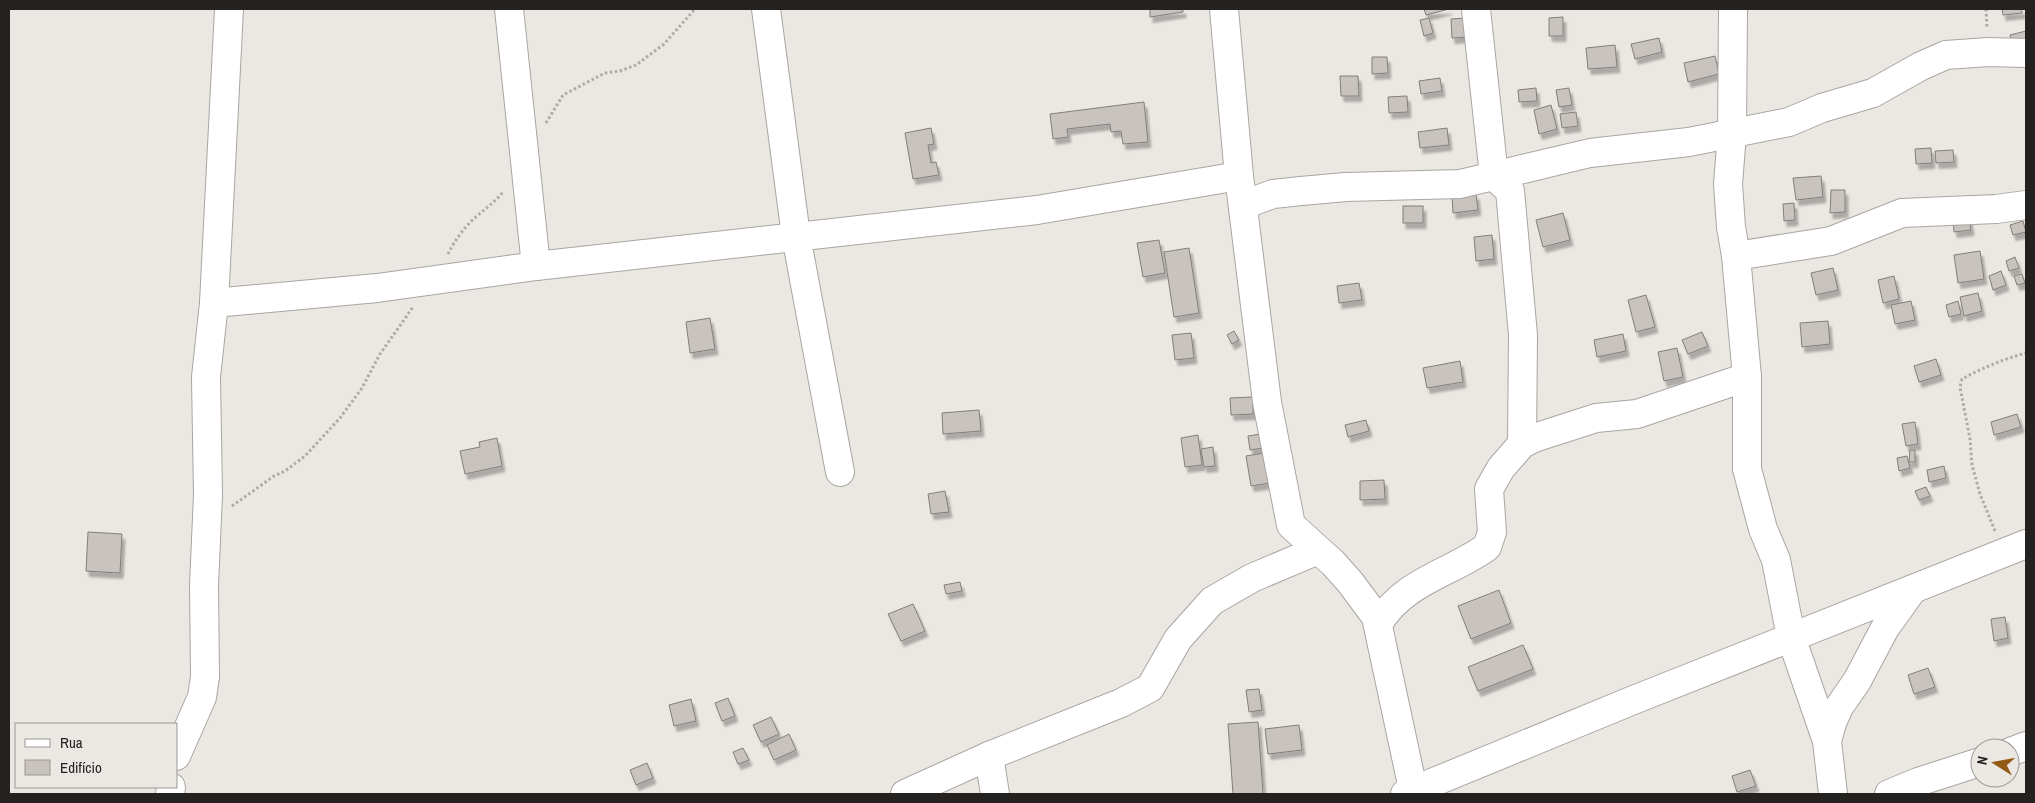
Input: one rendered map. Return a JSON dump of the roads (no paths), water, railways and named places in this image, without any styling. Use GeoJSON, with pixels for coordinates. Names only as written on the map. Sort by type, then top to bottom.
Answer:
{"type":"FeatureCollection","features":[{"type":"Feature","properties":{"kind":"street"},"geometry":{"type":"LineString","coordinates":[[178,751],[202,697],[206,677],[204,585],[208,495],[206,377],[214,303],[229,9]]}},
{"type":"Feature","properties":{"kind":"street"},"geometry":{"type":"LineString","coordinates":[[509,9],[536,266]]}},
{"type":"Feature","properties":{"kind":"street"},"geometry":{"type":"LineString","coordinates":[[766,9],[796,236],[840,472]]}},
{"type":"Feature","properties":{"kind":"street"},"geometry":{"type":"LineString","coordinates":[[1224,9],[1239,176],[1267,402],[1291,525],[1350,582],[1376,617],[1411,793],[1790,637],[2015,548]]}},
{"type":"Feature","properties":{"kind":"street"},"geometry":{"type":"LineString","coordinates":[[1476,9],[1494,176],[1510,192],[1523,335],[1522,444]]}},
{"type":"Feature","properties":{"kind":"street"},"geometry":{"type":"LineString","coordinates":[[1733,9],[1732,134],[1728,184],[1747,377],[1747,468],[1763,529],[1776,560],[1790,637],[1827,741],[1833,794]]}},
{"type":"Feature","properties":{"kind":"street"},"geometry":{"type":"LineString","coordinates":[[1243,205],[1273,194],[1282,193],[1346,187],[1460,184],[1590,153],[1689,142],[1732,134],[1789,122],[1822,108],[1873,93],[1921,66],[1946,55],[1988,52],[2026,53]]}},
{"type":"Feature","properties":{"kind":"street"},"geometry":{"type":"LineString","coordinates":[[214,303],[377,288],[536,266],[1037,210],[1239,176]]}},
{"type":"Feature","properties":{"kind":"street"},"geometry":{"type":"LineString","coordinates":[[1736,256],[1831,241],[1902,213],[1996,209],[2026,205]]}},
{"type":"Feature","properties":{"kind":"street"},"geometry":{"type":"LineString","coordinates":[[1378,624],[1385,613],[1404,594],[1487,547],[1492,532],[1489,489],[1501,468],[1522,444],[1534,438],[1596,418],[1637,414],[1747,377]]}},
{"type":"Feature","properties":{"kind":"street"},"geometry":{"type":"LineString","coordinates":[[905,794],[989,756],[1121,703],[1150,688],[1178,639],[1212,601],[1252,578],[1318,550]]}},
{"type":"Feature","properties":{"kind":"street"},"geometry":{"type":"LineString","coordinates":[[1827,741],[1832,723],[1840,707],[1857,681],[1885,628],[1913,589]]}},
{"type":"Feature","properties":{"kind":"street"},"geometry":{"type":"LineString","coordinates":[[989,756],[995,794]]}},
{"type":"Feature","properties":{"kind":"street"},"geometry":{"type":"LineString","coordinates":[[1889,794],[1918,782],[1970,765]]}}]}
